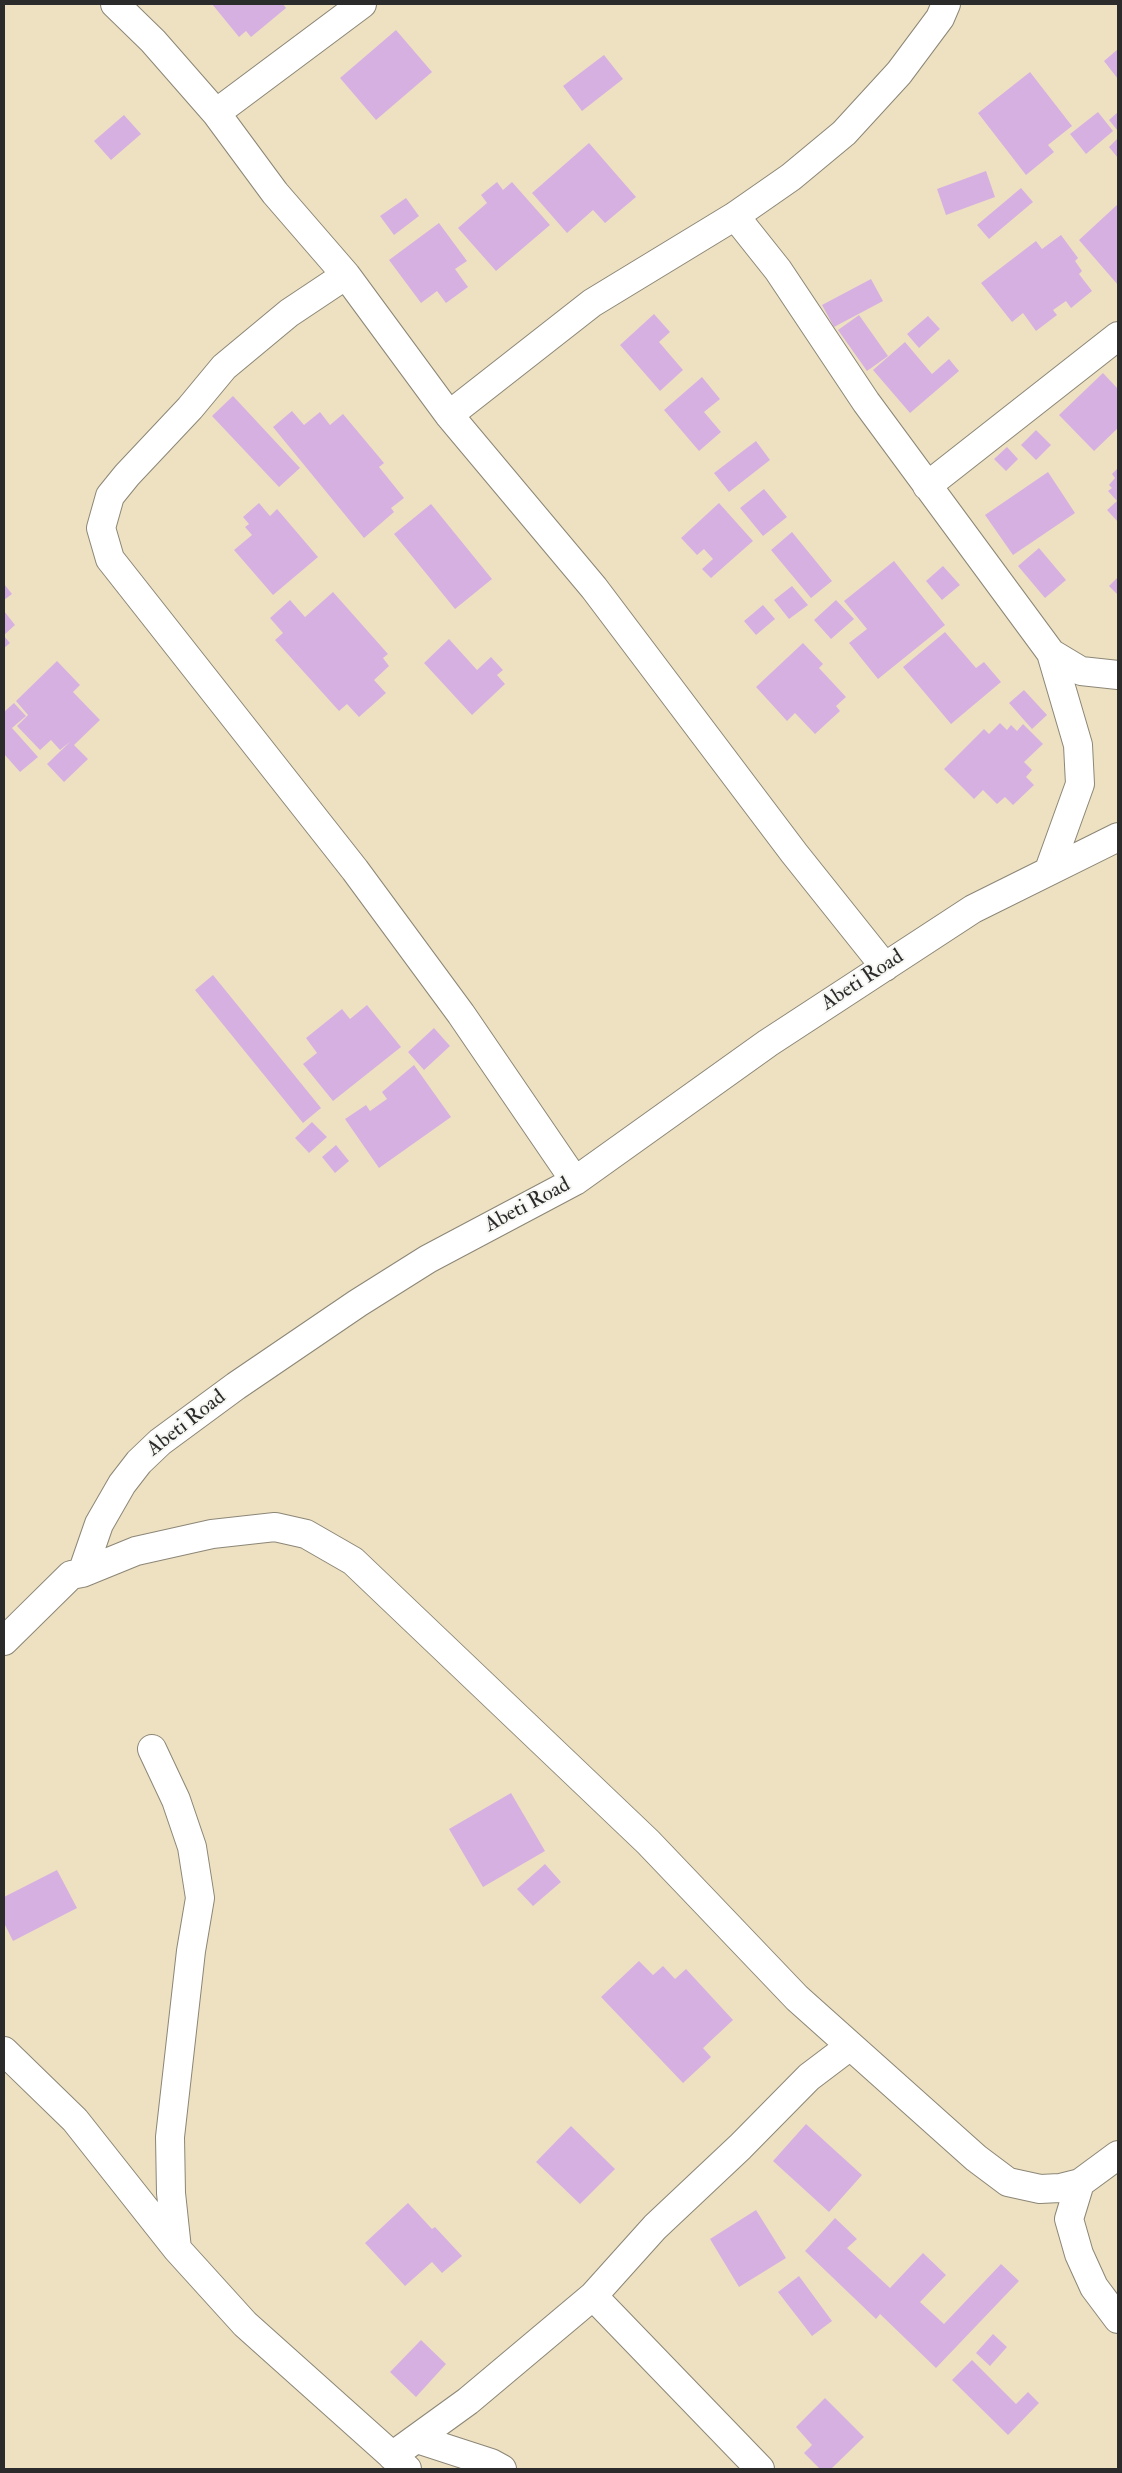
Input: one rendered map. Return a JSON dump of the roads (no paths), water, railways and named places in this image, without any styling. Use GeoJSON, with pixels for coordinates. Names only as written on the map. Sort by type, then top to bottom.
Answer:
{"type":"FeatureCollection","features":[{"type":"Feature","properties":{"kind":"street"},"geometry":{"type":"LineString","coordinates":[[115,4],[153,42],[216,113],[275,193],[346,275],[449,415],[594,588],[788,845],[885,967]]}},
{"type":"Feature","properties":{"kind":"street"},"geometry":{"type":"LineString","coordinates":[[216,113],[362,4]]}},
{"type":"Feature","properties":{"kind":"street"},"geometry":{"type":"LineString","coordinates":[[449,415],[592,303],[735,216],[791,177],[844,133],[899,73],[940,18],[946,4]]}},
{"type":"Feature","properties":{"kind":"street"},"geometry":{"type":"LineString","coordinates":[[735,216],[778,270],[866,402],[1050,653],[1078,745],[1080,784],[1049,870]]}},
{"type":"Feature","properties":{"kind":"street"},"geometry":{"type":"LineString","coordinates":[[346,275],[289,312],[224,367],[110,496],[101,528],[110,559],[355,870],[460,1014],[575,1181]]}},
{"type":"Feature","properties":{"kind":"street"},"geometry":{"type":"LineString","coordinates":[[927,486],[1118,336]]}},
{"type":"Feature","properties":{"kind":"street"},"geometry":{"type":"LineString","coordinates":[[1050,653],[1081,671],[1118,675]]}},
{"type":"Feature","properties":{"kind":"street","name":"Abeti Road"},"geometry":{"type":"LineString","coordinates":[[82,1573],[99,1524],[122,1484],[160,1442],[358,1303],[428,1259],[575,1181],[768,1043],[973,909],[1118,837]]}},
{"type":"Feature","properties":{"kind":"street"},"geometry":{"type":"LineString","coordinates":[[4,1641],[71,1575],[82,1573],[136,1551],[212,1534],[275,1527],[306,1534],[353,1561],[648,1842],[797,1998],[976,2158],[1008,2182],[1040,2189],[1060,2188],[1080,2183],[1118,2154]]}},
{"type":"Feature","properties":{"kind":"street"},"geometry":{"type":"LineString","coordinates":[[152,1749],[176,1800],[192,1847],[200,1898],[191,1951],[170,2137],[171,2192],[177,2249]]}},
{"type":"Feature","properties":{"kind":"street"},"geometry":{"type":"LineString","coordinates":[[4,2051],[75,2120],[177,2249],[245,2324],[400,2463],[417,2439],[468,2401],[593,2296],[655,2227],[740,2147],[809,2077],[850,2046]]}},
{"type":"Feature","properties":{"kind":"street"},"geometry":{"type":"LineString","coordinates":[[1080,2183],[1069,2219],[1079,2254],[1094,2287],[1118,2319]]}},
{"type":"Feature","properties":{"kind":"street"},"geometry":{"type":"LineString","coordinates":[[593,2296],[760,2469]]}},
{"type":"Feature","properties":{"kind":"street"},"geometry":{"type":"LineString","coordinates":[[417,2439],[491,2463],[502,2469]]}}]}
